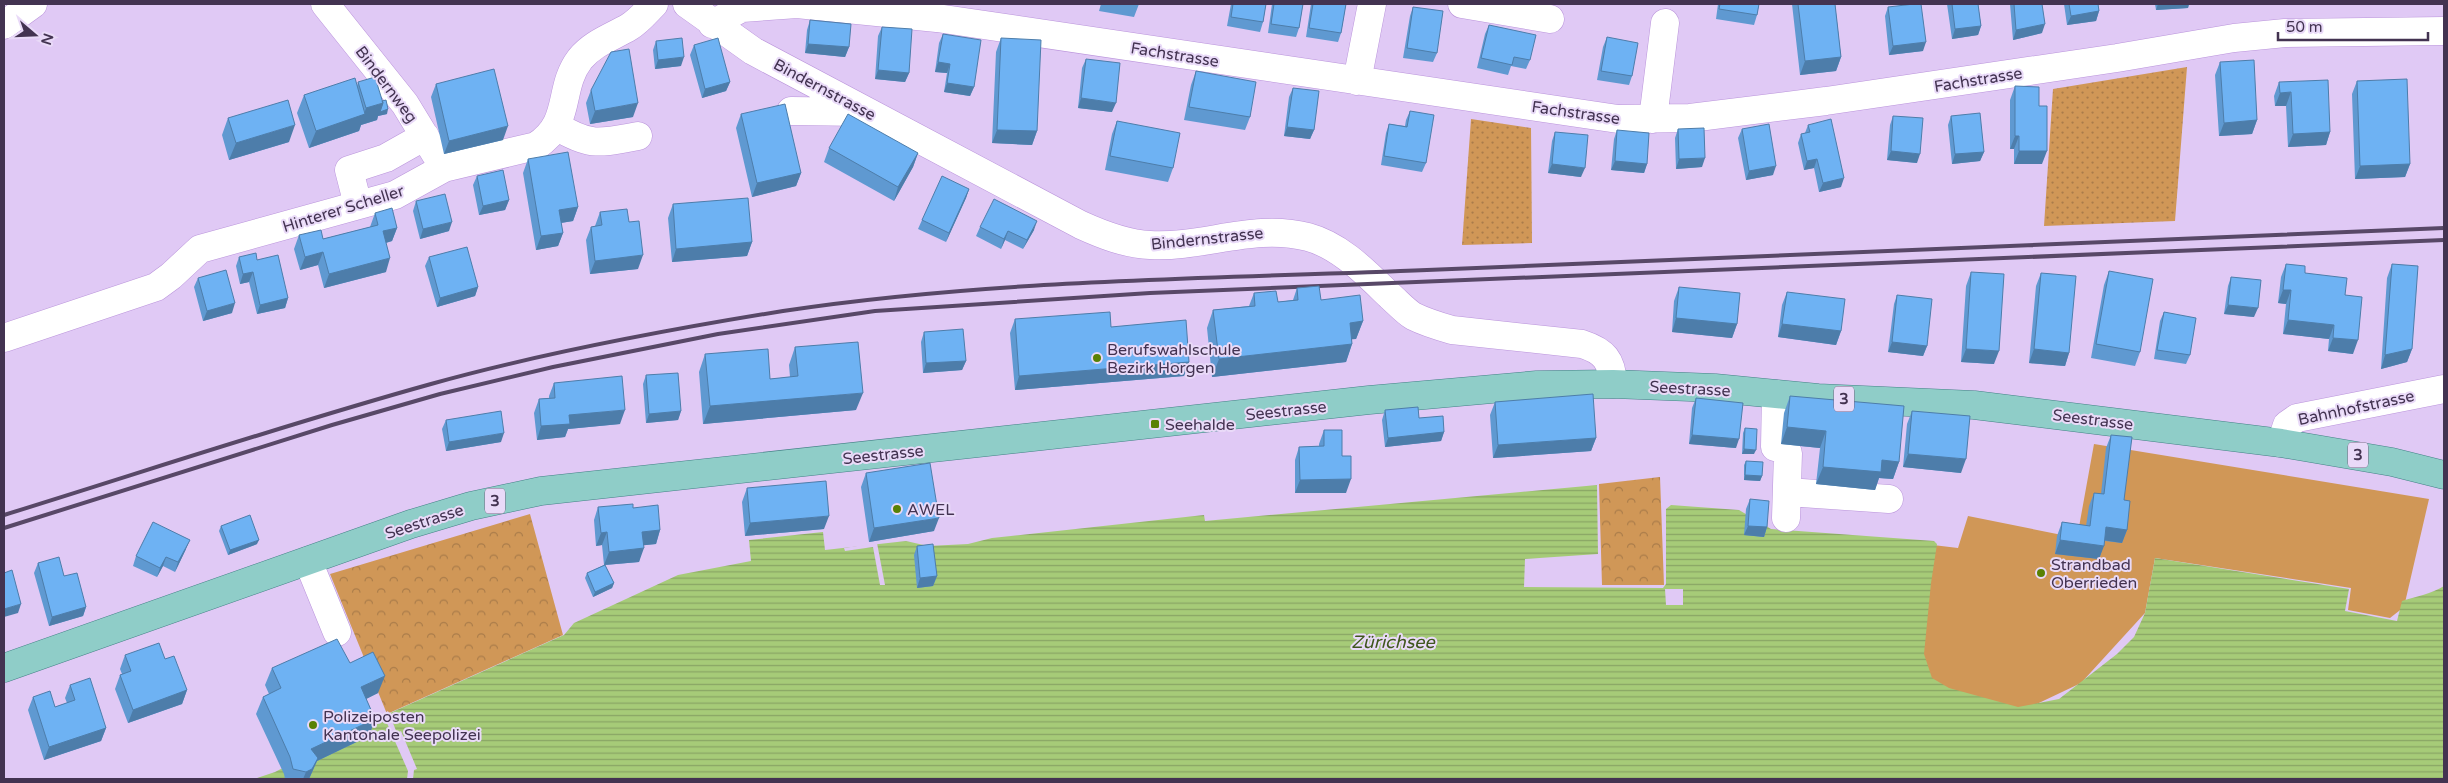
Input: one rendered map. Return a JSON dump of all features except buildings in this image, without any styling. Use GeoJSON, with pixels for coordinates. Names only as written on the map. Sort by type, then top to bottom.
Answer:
{"type":"FeatureCollection","features":[{"type":"Feature","properties":{"kind":"main road","name":"Seestrasse"},"geometry":{"type":"LineString","coordinates":[[4,668],[411,524],[471,506],[542,491],[1368,400],[1537,385],[1613,384],[1715,388],[1776,394],[1974,406],[2281,443],[2392,462],[2444,475]]}},
{"type":"Feature","properties":{"kind":"street"},"geometry":{"type":"LineString","coordinates":[[4,25],[33,4]]}},
{"type":"Feature","properties":{"kind":"street","name":"Bindernweg"},"geometry":{"type":"LineString","coordinates":[[325,4],[405,104],[444,168]]}},
{"type":"Feature","properties":{"kind":"street","name":"Hinterer Scheller"},"geometry":{"type":"LineString","coordinates":[[4,338],[156,286],[171,276],[200,249],[395,196],[444,168],[527,150],[544,141],[556,126],[563,110],[568,84],[580,60],[596,44],[630,26],[654,4]]}},
{"type":"Feature","properties":{"kind":"street","name":"Bindernstrasse"},"geometry":{"type":"LineString","coordinates":[[687,4],[712,24],[753,51],[1107,237],[1150,245],[1174,245],[1266,231],[1309,237],[1332,247],[1355,264],[1411,315],[1452,330],[1582,344],[1597,349],[1609,362],[1612,370],[1613,384]]}},
{"type":"Feature","properties":{"kind":"street","name":"Fachstrasse"},"geometry":{"type":"LineString","coordinates":[[712,24],[742,8],[797,4],[937,18],[1618,118],[1653,119],[1690,118],[1836,100],[2117,58],[2234,38],[2285,33],[2444,31]]}},
{"type":"Feature","properties":{"kind":"street"},"geometry":{"type":"LineString","coordinates":[[1358,81],[1372,4]]}},
{"type":"Feature","properties":{"kind":"street"},"geometry":{"type":"LineString","coordinates":[[1462,4],[1550,19]]}},
{"type":"Feature","properties":{"kind":"street"},"geometry":{"type":"LineString","coordinates":[[1653,119],[1665,24]]}},
{"type":"Feature","properties":{"kind":"street"},"geometry":{"type":"LineString","coordinates":[[791,111],[868,112]]}},
{"type":"Feature","properties":{"kind":"street"},"geometry":{"type":"LineString","coordinates":[[556,126],[575,137],[596,143],[638,136]]}},
{"type":"Feature","properties":{"kind":"street"},"geometry":{"type":"LineString","coordinates":[[358,205],[349,170],[386,158],[425,136]]}},
{"type":"Feature","properties":{"kind":"street","name":"Bahnhofstrasse"},"geometry":{"type":"LineString","coordinates":[[2281,443],[2287,425],[2297,418],[2444,389]]}},
{"type":"Feature","properties":{"kind":"street"},"geometry":{"type":"LineString","coordinates":[[1776,394],[1775,447],[1785,449],[1788,453],[1786,518]]}},
{"type":"Feature","properties":{"kind":"street"},"geometry":{"type":"LineString","coordinates":[[1787,492],[1889,499]]}},
{"type":"Feature","properties":{"kind":"street"},"geometry":{"type":"LineString","coordinates":[[308,561],[337,632]]}},
{"type":"Feature","properties":{"kind":"green space"},"geometry":{"type":"Polygon","coordinates":[[[2187,67],[2175,221],[2044,226],[2053,89],[2187,67]]]}},
{"type":"Feature","properties":{"kind":"green space"},"geometry":{"type":"Polygon","coordinates":[[[1471,119],[1531,128],[1532,243],[1462,245],[1471,119]]]}},
{"type":"Feature","properties":{"kind":"green space","name":"Strandbad Oberrieden"},"geometry":{"type":"Polygon","coordinates":[[[2094,444],[2429,499],[2404,607],[2390,618],[2348,610],[2351,588],[2155,558],[2145,613],[2081,683],[2018,713],[1920,684],[1933,545],[1958,548],[1968,516],[2077,538],[2094,444]]]}},
{"type":"Feature","properties":{"kind":"green space"},"geometry":{"type":"Polygon","coordinates":[[[1660,477],[1664,585],[1602,585],[1599,484],[1660,477]]]}},
{"type":"Feature","properties":{"kind":"green space"},"geometry":{"type":"Polygon","coordinates":[[[530,514],[563,635],[387,714],[330,574],[530,514]]]}},
{"type":"Feature","properties":{"kind":"water","name":"Zürichsee"},"geometry":{"type":"Polygon","coordinates":[[[1597,485],[1598,554],[1525,559],[1524,587],[1663,588],[1666,584],[1666,509],[1671,505],[1739,510],[1771,529],[1934,541],[1937,544],[1924,654],[1932,678],[1949,688],[2018,707],[2059,699],[2117,654],[2134,637],[2145,613],[2155,558],[2349,589],[2345,611],[2397,621],[2402,601],[2429,593],[2444,586],[2444,779],[254,779],[275,772],[390,713],[564,635],[574,623],[678,575],[751,561],[749,540],[823,532],[825,550],[906,541],[928,546],[968,544],[992,538],[1204,515],[1205,521],[1597,485]]]}},
{"type":"Feature","properties":{"kind":"pier","name":"AWEL"},"geometry":{"type":"Polygon","coordinates":[[[877,543],[885,585],[880,585],[873,547],[845,551],[844,548],[877,543]]]}},
{"type":"Feature","properties":{"kind":"pier"},"geometry":{"type":"Polygon","coordinates":[[[1665,589],[1683,589],[1683,605],[1666,605],[1665,589]]]}},
{"type":"Feature","properties":{"kind":"pier"},"geometry":{"type":"Polygon","coordinates":[[[388,711],[397,733],[401,731],[417,769],[414,770],[413,779],[407,779],[408,771],[383,714],[388,711]]]}},
{"type":"Feature","properties":{"kind":"railway"},"geometry":{"type":"LineString","coordinates":[[4,515],[324,415],[474,372],[650,334],[783,311],[863,300],[1024,286],[1185,278],[1936,250],[2444,228]]}},
{"type":"Feature","properties":{"kind":"railway"},"geometry":{"type":"LineString","coordinates":[[4,528],[332,425],[440,394],[553,367],[718,334],[875,311],[1150,293],[2444,240]]}},
{"type":"Feature","properties":{"kind":"place","name":"Berufswahlschule Bezirk Horgen"},"geometry":{"type":"Point","coordinates":[1097,358]}},
{"type":"Feature","properties":{"kind":"place","name":"Seehalde"},"geometry":{"type":"Point","coordinates":[1155,424]}},
{"type":"Feature","properties":{"kind":"place","name":"AWEL"},"geometry":{"type":"Point","coordinates":[897,509]}},
{"type":"Feature","properties":{"kind":"place","name":"Strandbad Oberrieden"},"geometry":{"type":"Point","coordinates":[2041,573]}},
{"type":"Feature","properties":{"kind":"place","name":"Polizeiposten Kantonale Seepolizei"},"geometry":{"type":"Point","coordinates":[313,725]}}]}
